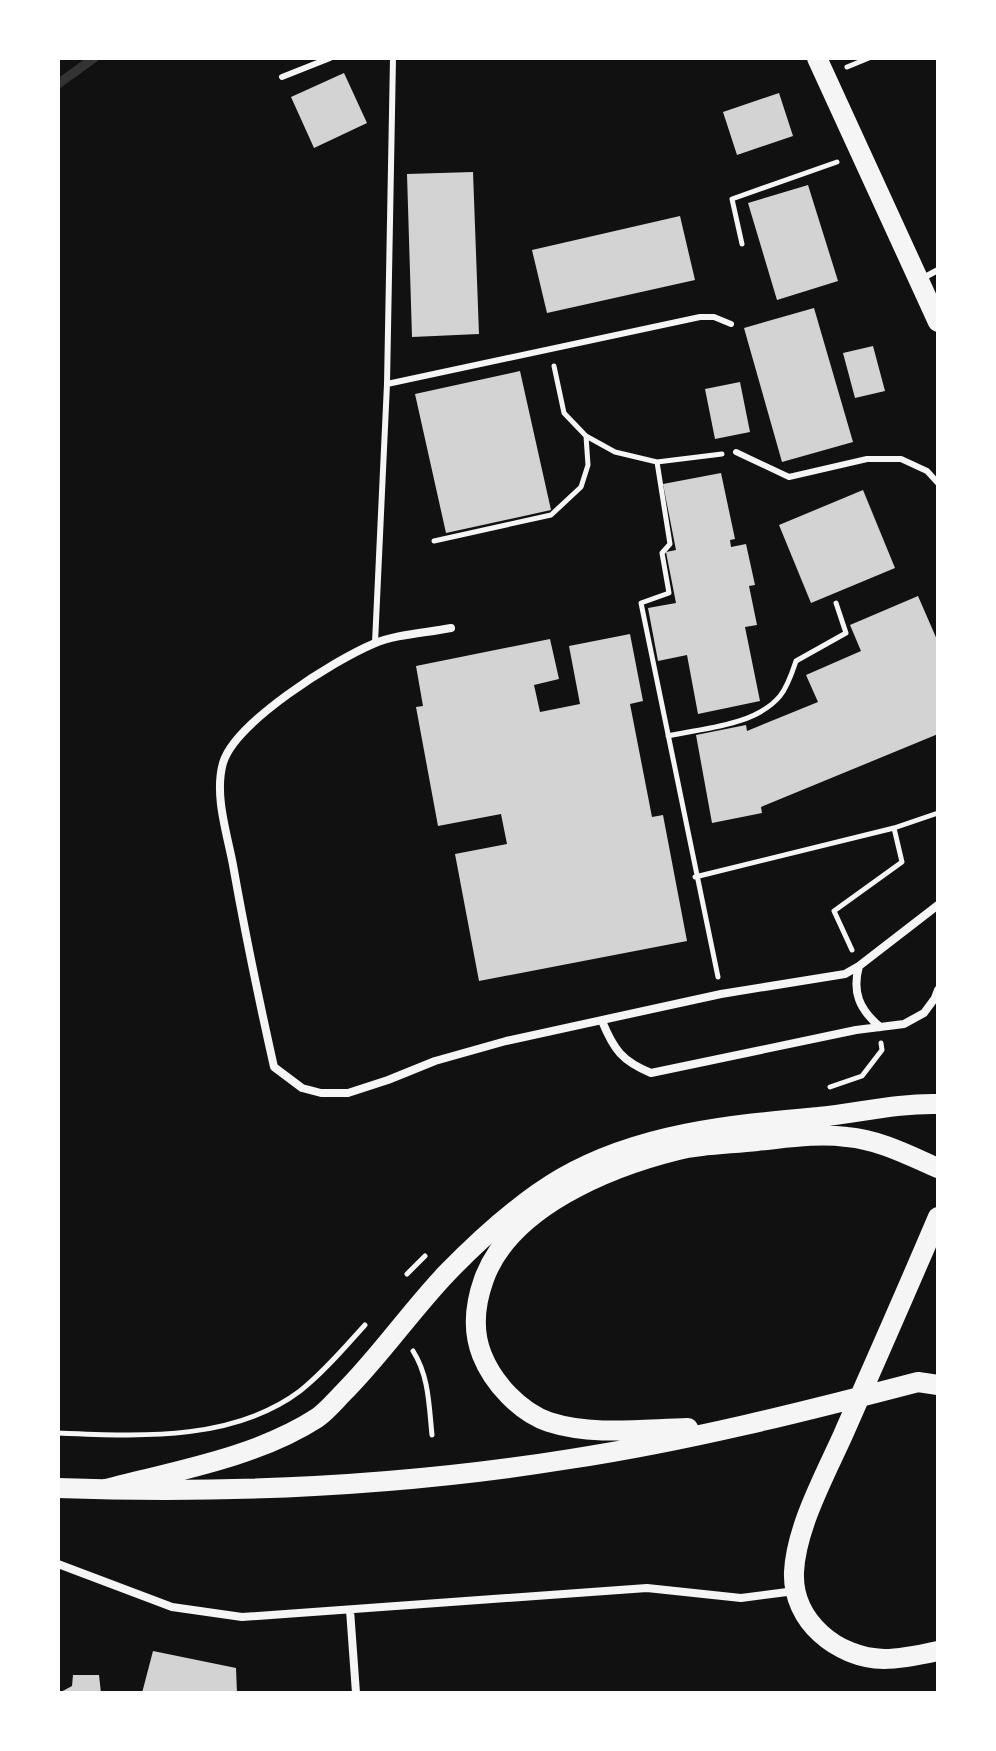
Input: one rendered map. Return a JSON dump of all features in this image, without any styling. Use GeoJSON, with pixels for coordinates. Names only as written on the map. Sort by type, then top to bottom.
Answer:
{"type":"FeatureCollection","features":[{"type":"Feature","properties":{"kind":"main road"},"geometry":{"type":"LineString","coordinates":[[817,58],[938,322]]}},
{"type":"Feature","properties":{"kind":"main road"},"geometry":{"type":"LineString","coordinates":[[106,1489],[257,1447],[319,1417],[444,1276],[523,1204],[563,1177],[622,1151],[674,1136],[740,1124],[938,1104]]}},
{"type":"Feature","properties":{"kind":"main road"},"geometry":{"type":"LineString","coordinates":[[736,1428],[574,1428],[547,1421],[521,1406],[488,1370],[478,1344],[475,1320],[478,1295],[492,1258],[532,1216],[569,1191],[621,1167],[681,1149],[808,1136],[848,1137],[885,1144],[938,1168]]}},
{"type":"Feature","properties":{"kind":"main road"},"geometry":{"type":"LineString","coordinates":[[938,1217],[826,1474],[801,1537],[794,1570],[795,1591],[801,1612],[813,1628],[837,1646],[859,1656],[882,1659],[938,1651]]}},
{"type":"Feature","properties":{"kind":"main road"},"geometry":{"type":"LineString","coordinates":[[58,1488],[270,1487],[421,1478],[569,1460],[736,1428],[928,1384]]}},
{"type":"Feature","properties":{"kind":"street"},"geometry":{"type":"LineString","coordinates":[[451,628],[375,643],[301,684],[246,729],[223,760],[220,788],[225,822],[253,975],[274,1067],[302,1088],[321,1093],[348,1093],[449,1057],[506,1041],[721,994],[845,974],[938,905]]}},
{"type":"Feature","properties":{"kind":"street"},"geometry":{"type":"LineString","coordinates":[[859,966],[855,981],[858,1001],[865,1015],[880,1027]]}},
{"type":"Feature","properties":{"kind":"street"},"geometry":{"type":"LineString","coordinates":[[602,1021],[611,1044],[629,1064],[651,1073],[856,1030],[904,1024],[924,1013],[938,990]]}},
{"type":"Feature","properties":{"kind":"street"},"geometry":{"type":"LineString","coordinates":[[58,1564],[172,1607],[242,1617],[647,1588],[741,1598],[795,1591]]}},
{"type":"Feature","properties":{"kind":"street"},"geometry":{"type":"LineString","coordinates":[[350,1610],[356,1693]]}},
{"type":"Feature","properties":{"kind":"lane"},"geometry":{"type":"LineString","coordinates":[[282,77],[330,58]]}},
{"type":"Feature","properties":{"kind":"lane"},"geometry":{"type":"LineString","coordinates":[[375,643],[387,384],[393,58]]}},
{"type":"Feature","properties":{"kind":"lane"},"geometry":{"type":"LineString","coordinates":[[918,280],[938,270]]}},
{"type":"Feature","properties":{"kind":"lane"},"geometry":{"type":"LineString","coordinates":[[387,384],[700,317],[714,317],[731,324]]}},
{"type":"Feature","properties":{"kind":"lane"},"geometry":{"type":"LineString","coordinates":[[736,452],[789,477],[867,459],[901,459],[927,471],[938,483]]}},
{"type":"Feature","properties":{"kind":"path"},"geometry":{"type":"LineString","coordinates":[[856,64],[869,58]]}},
{"type":"Feature","properties":{"kind":"path"},"geometry":{"type":"LineString","coordinates":[[742,244],[732,199],[837,162]]}},
{"type":"Feature","properties":{"kind":"path"},"geometry":{"type":"LineString","coordinates":[[551,349],[564,413],[586,436],[615,452],[657,462],[736,452]]}},
{"type":"Feature","properties":{"kind":"path"},"geometry":{"type":"LineString","coordinates":[[434,541],[551,515],[581,487],[588,465],[586,436]]}},
{"type":"Feature","properties":{"kind":"path"},"geometry":{"type":"LineString","coordinates":[[657,462],[670,544],[662,553],[669,593],[641,603],[721,994]]}},
{"type":"Feature","properties":{"kind":"path"},"geometry":{"type":"LineString","coordinates":[[668,736],[745,719],[779,697],[796,661],[846,633],[836,603]]}},
{"type":"Feature","properties":{"kind":"path"},"geometry":{"type":"LineString","coordinates":[[695,877],[894,828],[938,813]]}},
{"type":"Feature","properties":{"kind":"path"},"geometry":{"type":"LineString","coordinates":[[859,966],[834,911],[902,862],[894,828]]}},
{"type":"Feature","properties":{"kind":"path"},"geometry":{"type":"LineString","coordinates":[[58,1433],[171,1434],[210,1429],[243,1419],[300,1391],[372,1319],[412,1348],[421,1363],[428,1392],[432,1435]]}},
{"type":"Feature","properties":{"kind":"building"},"geometry":{"type":"Polygon","coordinates":[[[344,73],[367,123],[314,148],[291,97],[344,73]]]}},
{"type":"Feature","properties":{"kind":"building"},"geometry":{"type":"Polygon","coordinates":[[[779,93],[793,136],[737,155],[723,112],[779,93]]]}},
{"type":"Feature","properties":{"kind":"building"},"geometry":{"type":"Polygon","coordinates":[[[473,172],[479,334],[412,337],[407,174],[473,172]]]}},
{"type":"Feature","properties":{"kind":"building"},"geometry":{"type":"Polygon","coordinates":[[[808,185],[838,281],[777,300],[748,203],[808,185]]]}},
{"type":"Feature","properties":{"kind":"building"},"geometry":{"type":"Polygon","coordinates":[[[680,216],[695,280],[547,313],[532,250],[680,216]]]}},
{"type":"Feature","properties":{"kind":"building"},"geometry":{"type":"Polygon","coordinates":[[[814,308],[853,442],[782,462],[744,328],[814,308]]]}},
{"type":"Feature","properties":{"kind":"building"},"geometry":{"type":"Polygon","coordinates":[[[873,346],[885,391],[855,398],[843,353],[873,346]]]}},
{"type":"Feature","properties":{"kind":"building"},"geometry":{"type":"Polygon","coordinates":[[[520,371],[551,510],[446,533],[415,394],[520,371]]]}},
{"type":"Feature","properties":{"kind":"building"},"geometry":{"type":"Polygon","coordinates":[[[740,382],[750,432],[715,439],[705,389],[740,382]]]}},
{"type":"Feature","properties":{"kind":"building"},"geometry":{"type":"Polygon","coordinates":[[[721,473],[735,539],[730,540],[731,547],[746,544],[755,585],[749,586],[757,625],[745,627],[760,701],[698,714],[687,655],[658,661],[648,608],[676,603],[666,552],[676,550],[663,484],[721,473]]]}},
{"type":"Feature","properties":{"kind":"building"},"geometry":{"type":"Polygon","coordinates":[[[863,490],[895,568],[811,603],[779,525],[863,490]]]}},
{"type":"Feature","properties":{"kind":"building"},"geometry":{"type":"Polygon","coordinates":[[[918,596],[938,642],[938,734],[761,807],[762,813],[712,823],[696,735],[746,725],[747,731],[818,702],[806,675],[861,651],[850,625],[918,596]]]}},
{"type":"Feature","properties":{"kind":"building"},"geometry":{"type":"Polygon","coordinates":[[[630,634],[643,701],[630,704],[652,817],[663,815],[687,941],[479,981],[455,854],[507,844],[501,814],[438,826],[416,707],[423,706],[416,666],[550,639],[559,679],[534,685],[540,712],[580,704],[569,646],[630,634]]]}},
{"type":"Feature","properties":{"kind":"building"},"geometry":{"type":"Polygon","coordinates":[[[153,1651],[236,1668],[237,1693],[142,1693],[153,1651]]]}},
{"type":"Feature","properties":{"kind":"building"},"geometry":{"type":"Polygon","coordinates":[[[73,1675],[99,1675],[101,1693],[59,1693],[72,1686],[73,1675]]]}},
{"type":"Feature","properties":{"kind":"waterway"},"geometry":{"type":"LineString","coordinates":[[58,84],[94,58]]}}]}
